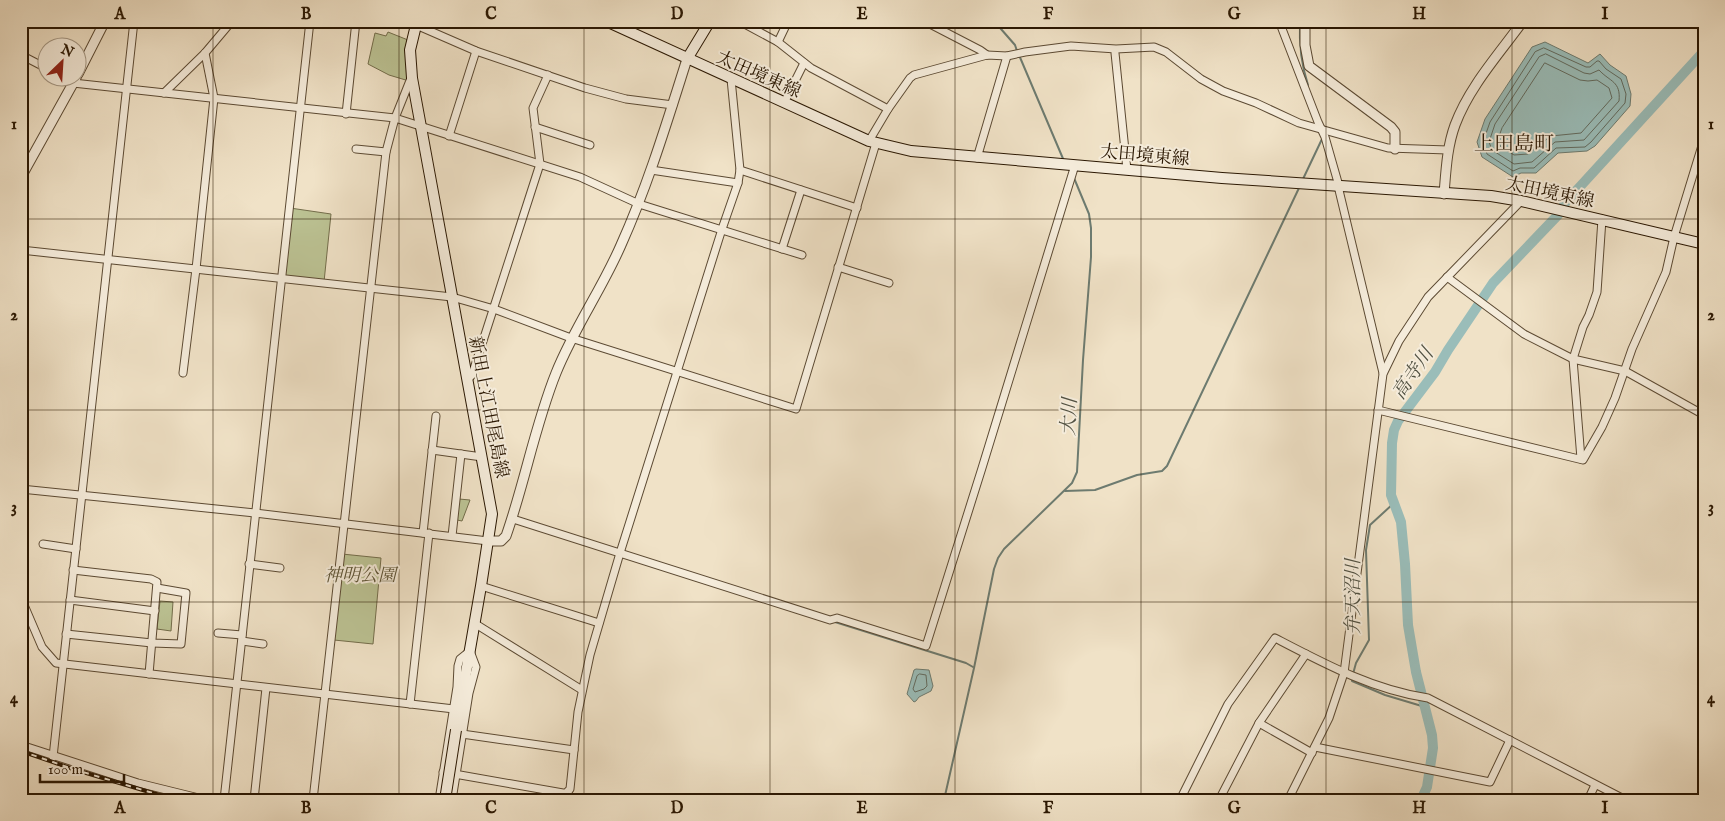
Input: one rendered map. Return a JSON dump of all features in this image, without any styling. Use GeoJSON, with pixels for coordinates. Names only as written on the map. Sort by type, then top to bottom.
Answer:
{"type":"FeatureCollection","features":[{"type":"Feature","properties":{"kind":"main road","name":"太田境東線"},"geometry":{"type":"LineString","coordinates":[[606,21],[873,142],[911,151],[1127,170],[1491,196],[1602,219],[1704,244]]}},
{"type":"Feature","properties":{"kind":"main road"},"geometry":{"type":"LineString","coordinates":[[687,59],[710,21]]}},
{"type":"Feature","properties":{"kind":"main road","name":"新田上江田尾島線"},"geometry":{"type":"LineString","coordinates":[[413,22],[410,50],[412,78],[492,514],[459,732],[445,800]]}},
{"type":"Feature","properties":{"kind":"street"},"geometry":{"type":"LineString","coordinates":[[21,33],[26,21]]}},
{"type":"Feature","properties":{"kind":"street"},"geometry":{"type":"LineString","coordinates":[[88,53],[105,21]]}},
{"type":"Feature","properties":{"kind":"street"},"geometry":{"type":"LineString","coordinates":[[53,757],[134,21]]}},
{"type":"Feature","properties":{"kind":"street"},"geometry":{"type":"LineString","coordinates":[[164,93],[205,53],[232,21]]}},
{"type":"Feature","properties":{"kind":"street"},"geometry":{"type":"LineString","coordinates":[[224,800],[310,21]]}},
{"type":"Feature","properties":{"kind":"street"},"geometry":{"type":"LineString","coordinates":[[346,114],[356,21]]}},
{"type":"Feature","properties":{"kind":"street"},"geometry":{"type":"LineString","coordinates":[[739,21],[778,42],[811,68],[888,109]]}},
{"type":"Feature","properties":{"kind":"street"},"geometry":{"type":"LineString","coordinates":[[778,42],[788,21]]}},
{"type":"Feature","properties":{"kind":"street"},"geometry":{"type":"LineString","coordinates":[[924,21],[987,55]]}},
{"type":"Feature","properties":{"kind":"street"},"geometry":{"type":"LineString","coordinates":[[1278,21],[1325,137],[1383,374]]}},
{"type":"Feature","properties":{"kind":"street"},"geometry":{"type":"LineString","coordinates":[[1305,21],[1309,66],[1394,130],[1396,149]]}},
{"type":"Feature","properties":{"kind":"street"},"geometry":{"type":"LineString","coordinates":[[1444,194],[1448,150],[1455,124],[1473,90],[1523,21]]}},
{"type":"Feature","properties":{"kind":"street"},"geometry":{"type":"LineString","coordinates":[[413,22],[476,51],[586,88],[626,99],[673,105]]}},
{"type":"Feature","properties":{"kind":"street"},"geometry":{"type":"LineString","coordinates":[[21,250],[452,297],[494,309],[571,338],[796,409],[857,208],[873,142],[888,109],[912,76],[987,55],[1007,56],[1071,46],[1116,49],[1154,47],[1166,52],[1201,79],[1223,91],[1256,103],[1288,119],[1396,149],[1448,150]]}},
{"type":"Feature","properties":{"kind":"street"},"geometry":{"type":"LineString","coordinates":[[1293,58],[1306,48]]}},
{"type":"Feature","properties":{"kind":"street"},"geometry":{"type":"LineString","coordinates":[[449,136],[476,51]]}},
{"type":"Feature","properties":{"kind":"street"},"geometry":{"type":"LineString","coordinates":[[183,373],[214,98],[205,53]]}},
{"type":"Feature","properties":{"kind":"street"},"geometry":{"type":"LineString","coordinates":[[1114,53],[1127,170]]}},
{"type":"Feature","properties":{"kind":"street"},"geometry":{"type":"LineString","coordinates":[[21,55],[38,64]]}},
{"type":"Feature","properties":{"kind":"street"},"geometry":{"type":"LineString","coordinates":[[977,158],[1007,56]]}},
{"type":"Feature","properties":{"kind":"street"},"geometry":{"type":"LineString","coordinates":[[21,489],[255,513],[501,542],[506,536],[513,519],[547,397],[571,338],[620,247],[639,204],[687,59]]}},
{"type":"Feature","properties":{"kind":"street"},"geometry":{"type":"LineString","coordinates":[[784,103],[804,63]]}},
{"type":"Feature","properties":{"kind":"street"},"geometry":{"type":"LineString","coordinates":[[468,379],[472,375],[540,164],[533,108],[548,75]]}},
{"type":"Feature","properties":{"kind":"street"},"geometry":{"type":"LineString","coordinates":[[313,800],[386,152],[395,118],[412,78]]}},
{"type":"Feature","properties":{"kind":"street"},"geometry":{"type":"LineString","coordinates":[[569,800],[568,792],[571,785],[578,712],[599,622],[738,183],[740,170],[731,78]]}},
{"type":"Feature","properties":{"kind":"street"},"geometry":{"type":"LineString","coordinates":[[88,80],[164,93],[395,118],[580,177],[639,204],[802,255]]}},
{"type":"Feature","properties":{"kind":"street"},"geometry":{"type":"LineString","coordinates":[[21,177],[70,88]]}},
{"type":"Feature","properties":{"kind":"street"},"geometry":{"type":"LineString","coordinates":[[535,127],[590,145]]}},
{"type":"Feature","properties":{"kind":"street"},"geometry":{"type":"LineString","coordinates":[[1378,410],[1583,460],[1602,427],[1632,349],[1666,272],[1674,236],[1704,139]]}},
{"type":"Feature","properties":{"kind":"street"},"geometry":{"type":"LineString","coordinates":[[356,149],[386,152]]}},
{"type":"Feature","properties":{"kind":"street"},"geometry":{"type":"LineString","coordinates":[[513,519],[830,620],[837,618],[926,646],[1071,165]]}},
{"type":"Feature","properties":{"kind":"street"},"geometry":{"type":"LineString","coordinates":[[651,170],[738,183]]}},
{"type":"Feature","properties":{"kind":"street"},"geometry":{"type":"LineString","coordinates":[[740,170],[857,208]]}},
{"type":"Feature","properties":{"kind":"street"},"geometry":{"type":"LineString","coordinates":[[782,249],[801,190]]}},
{"type":"Feature","properties":{"kind":"street"},"geometry":{"type":"LineString","coordinates":[[1288,800],[1329,718],[1344,673],[1383,374],[1399,341],[1428,297],[1521,201]]}},
{"type":"Feature","properties":{"kind":"street"},"geometry":{"type":"LineString","coordinates":[[1581,459],[1572,359],[1597,292],[1602,219]]}},
{"type":"Feature","properties":{"kind":"street"},"geometry":{"type":"LineString","coordinates":[[838,267],[889,282]]}},
{"type":"Feature","properties":{"kind":"street"},"geometry":{"type":"LineString","coordinates":[[1447,277],[1524,334],[1572,359],[1624,371],[1704,415]]}},
{"type":"Feature","properties":{"kind":"street"},"geometry":{"type":"LineString","coordinates":[[410,704],[436,416]]}},
{"type":"Feature","properties":{"kind":"street"},"geometry":{"type":"LineString","coordinates":[[432,450],[482,457]]}},
{"type":"Feature","properties":{"kind":"street"},"geometry":{"type":"LineString","coordinates":[[452,536],[461,454]]}},
{"type":"Feature","properties":{"kind":"street"},"geometry":{"type":"LineString","coordinates":[[43,544],[76,549]]}},
{"type":"Feature","properties":{"kind":"street"},"geometry":{"type":"LineString","coordinates":[[249,564],[280,568]]}},
{"type":"Feature","properties":{"kind":"street"},"geometry":{"type":"LineString","coordinates":[[74,570],[151,579],[157,582],[149,674]]}},
{"type":"Feature","properties":{"kind":"street"},"geometry":{"type":"LineString","coordinates":[[481,586],[599,622]]}},
{"type":"Feature","properties":{"kind":"street"},"geometry":{"type":"LineString","coordinates":[[66,634],[152,643],[181,644],[186,593],[157,588]]}},
{"type":"Feature","properties":{"kind":"street"},"geometry":{"type":"LineString","coordinates":[[21,598],[42,647],[56,663],[63,665],[454,709]]}},
{"type":"Feature","properties":{"kind":"street"},"geometry":{"type":"LineString","coordinates":[[70,600],[155,611]]}},
{"type":"Feature","properties":{"kind":"street"},"geometry":{"type":"LineString","coordinates":[[474,623],[582,690]]}},
{"type":"Feature","properties":{"kind":"street"},"geometry":{"type":"LineString","coordinates":[[218,633],[263,644]]}},
{"type":"Feature","properties":{"kind":"street"},"geometry":{"type":"LineString","coordinates":[[1180,800],[1228,704],[1275,638],[1344,673],[1405,695],[1428,698],[1626,800]]}},
{"type":"Feature","properties":{"kind":"street"},"geometry":{"type":"LineString","coordinates":[[439,800],[454,709],[458,666],[460,660],[470,650],[476,668],[459,732],[452,800]]}},
{"type":"Feature","properties":{"kind":"street"},"geometry":{"type":"LineString","coordinates":[[1220,800],[1259,724],[1306,654]]}},
{"type":"Feature","properties":{"kind":"street"},"geometry":{"type":"LineString","coordinates":[[254,800],[266,688]]}},
{"type":"Feature","properties":{"kind":"street"},"geometry":{"type":"LineString","coordinates":[[1259,724],[1314,750],[1490,782],[1510,740]]}},
{"type":"Feature","properties":{"kind":"street"},"geometry":{"type":"LineString","coordinates":[[459,732],[574,750]]}},
{"type":"Feature","properties":{"kind":"street"},"geometry":{"type":"LineString","coordinates":[[21,745],[53,757],[138,783],[207,800]]}},
{"type":"Feature","properties":{"kind":"street"},"geometry":{"type":"LineString","coordinates":[[443,772],[563,793],[568,792]]}},
{"type":"Feature","properties":{"kind":"street"},"geometry":{"type":"LineString","coordinates":[[1588,800],[1596,785]]}},
{"type":"Feature","properties":{"kind":"green space"},"geometry":{"type":"Polygon","coordinates":[[[388,32],[408,40],[409,81],[389,75],[368,64],[375,33],[386,36],[388,32]]]}},
{"type":"Feature","properties":{"kind":"green space"},"geometry":{"type":"Polygon","coordinates":[[[290,208],[331,214],[324,282],[283,278],[290,208]]]}},
{"type":"Feature","properties":{"kind":"green space"},"geometry":{"type":"Polygon","coordinates":[[[459,499],[470,500],[462,521],[457,520],[459,499]]]}},
{"type":"Feature","properties":{"kind":"green space","name":"神明公園"},"geometry":{"type":"Polygon","coordinates":[[[342,554],[381,558],[373,644],[334,640],[342,554]]]}},
{"type":"Feature","properties":{"kind":"green space"},"geometry":{"type":"Polygon","coordinates":[[[160,601],[173,602],[171,631],[157,629],[160,601]]]}},
{"type":"Feature","properties":{"kind":"water"},"geometry":{"type":"Polygon","coordinates":[[[1545,42],[1588,63],[1600,54],[1610,65],[1626,76],[1631,94],[1630,106],[1595,146],[1587,151],[1558,153],[1536,173],[1521,173],[1513,177],[1482,157],[1477,142],[1485,119],[1532,47],[1545,42]]]}},
{"type":"Feature","properties":{"kind":"water"},"geometry":{"type":"Polygon","coordinates":[[[914,670],[929,670],[933,686],[931,691],[914,702],[907,694],[914,670]]]}},
{"type":"Feature","properties":{"kind":"waterway","name":"大川"},"geometry":{"type":"LineString","coordinates":[[994,21],[1015,45],[1017,51]]}},
{"type":"Feature","properties":{"kind":"waterway"},"geometry":{"type":"LineString","coordinates":[[1300,21],[1301,54],[1308,85]]}},
{"type":"Feature","properties":{"kind":"waterway","name":"高寺川"},"geometry":{"type":"LineString","coordinates":[[1421,800],[1427,787],[1433,748],[1432,735],[1416,672],[1408,625],[1401,522],[1391,495],[1394,430],[1398,421],[1435,372],[1493,283],[1558,215],[1565,203],[1704,51]]}},
{"type":"Feature","properties":{"kind":"waterway","name":"大川"},"geometry":{"type":"LineString","coordinates":[[1019,55],[1064,161]]}},
{"type":"Feature","properties":{"kind":"waterway"},"geometry":{"type":"LineString","coordinates":[[1303,179],[1322,139]]}},
{"type":"Feature","properties":{"kind":"waterway","name":"大川"},"geometry":{"type":"LineString","coordinates":[[944,800],[994,569],[998,558],[1004,549],[1072,483],[1077,472],[1091,257],[1091,228],[1089,214],[1074,178]]}},
{"type":"Feature","properties":{"kind":"waterway"},"geometry":{"type":"LineString","coordinates":[[1065,491],[1095,490],[1137,475],[1162,471],[1167,466],[1299,188]]}},
{"type":"Feature","properties":{"kind":"waterway","name":"弁天沼川"},"geometry":{"type":"LineString","coordinates":[[1353,674],[1356,663],[1369,640],[1366,550],[1370,525],[1394,503]]}},
{"type":"Feature","properties":{"kind":"waterway"},"geometry":{"type":"LineString","coordinates":[[835,622],[966,663],[973,667]]}},
{"type":"Feature","properties":{"kind":"waterway","name":"弁天沼川"},"geometry":{"type":"LineString","coordinates":[[1352,679],[1352,681],[1385,695],[1425,707]]}},
{"type":"Feature","properties":{"kind":"railway"},"geometry":{"type":"LineString","coordinates":[[21,751],[176,800]]}},
{"type":"Feature","properties":{"kind":"district","name":"上田島町"},"geometry":{"type":"Point","coordinates":[1514,143]}}]}
